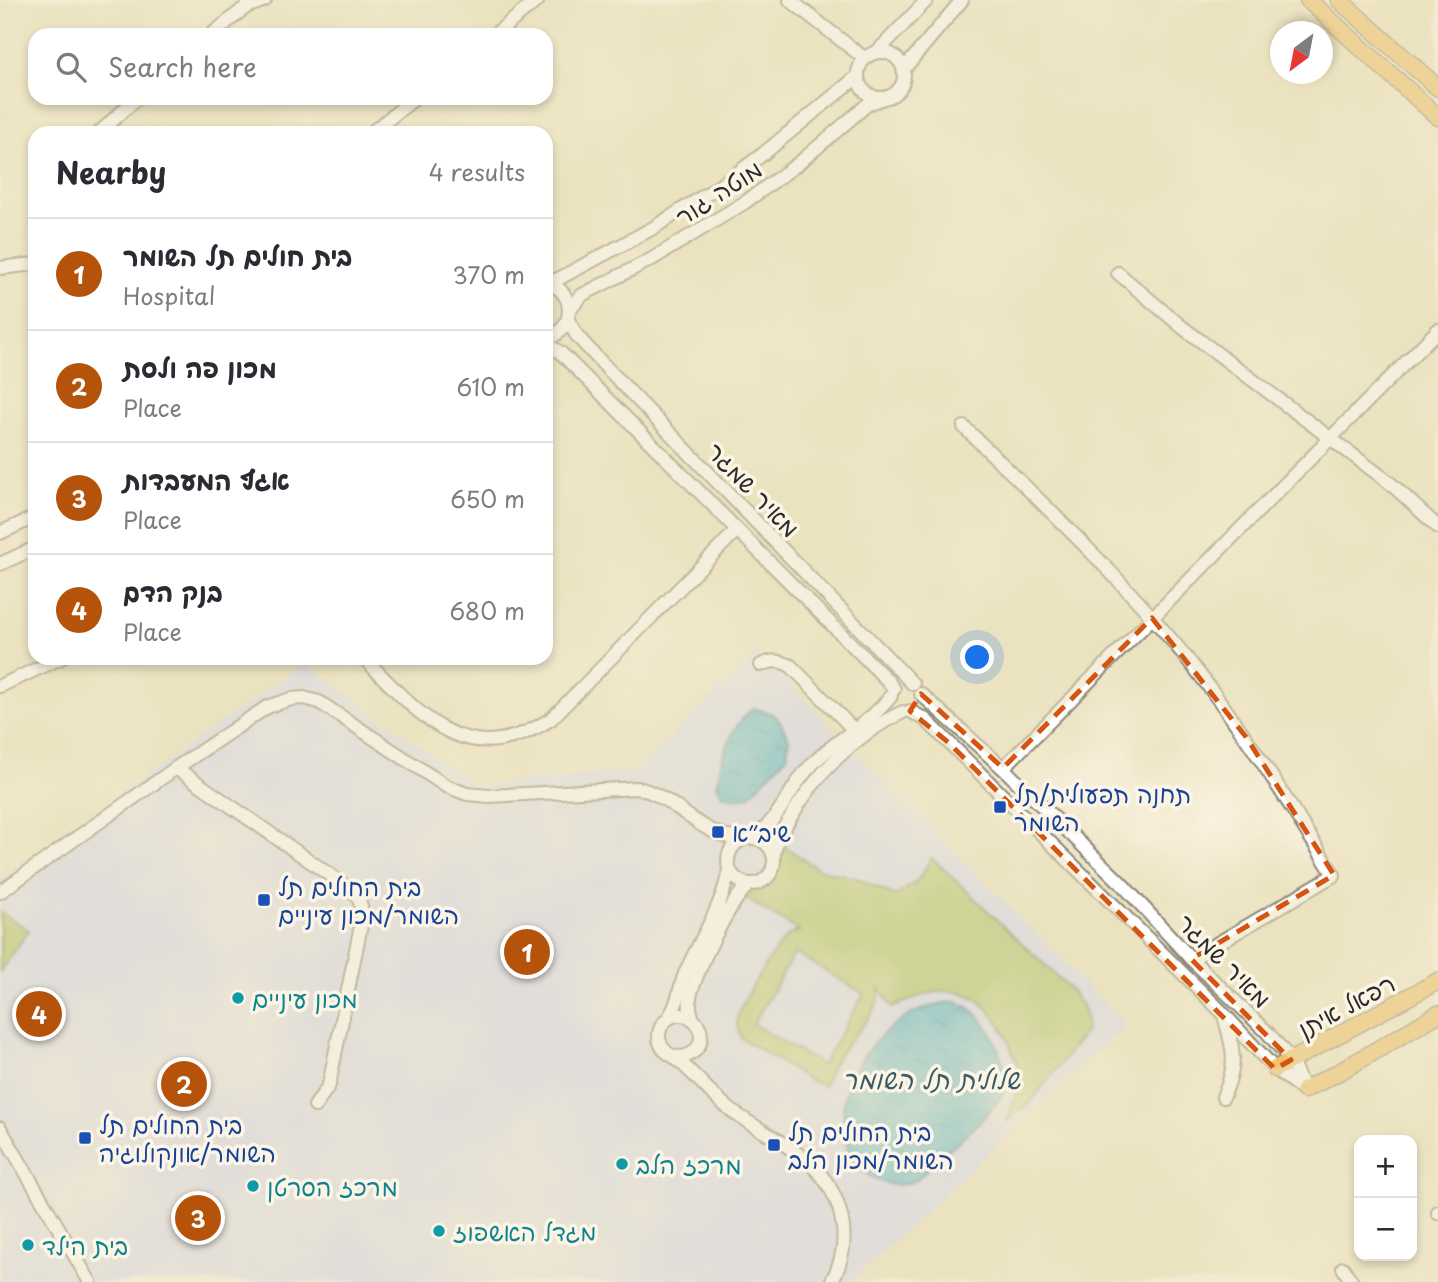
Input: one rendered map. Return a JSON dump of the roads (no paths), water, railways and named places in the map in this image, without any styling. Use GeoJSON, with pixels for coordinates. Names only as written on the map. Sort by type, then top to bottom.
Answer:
{"type":"FeatureCollection","features":[{"type":"Feature","properties":{"kind":"main road"},"geometry":{"type":"LineString","coordinates":[[1308,0],[1438,117]]}},
{"type":"Feature","properties":{"kind":"main road"},"geometry":{"type":"LineString","coordinates":[[1339,0],[1438,89]]}},
{"type":"Feature","properties":{"kind":"main road","name":"רפאל איתן"},"geometry":{"type":"LineString","coordinates":[[1275,1069],[1438,981]]}},
{"type":"Feature","properties":{"kind":"main road"},"geometry":{"type":"LineString","coordinates":[[1304,1090],[1438,1014]]}},
{"type":"Feature","properties":{"kind":"street"},"geometry":{"type":"LineString","coordinates":[[217,28],[240,3],[265,0]]}},
{"type":"Feature","properties":{"kind":"street"},"geometry":{"type":"LineString","coordinates":[[503,28],[538,0]]}},
{"type":"Feature","properties":{"kind":"street"},"geometry":{"type":"LineString","coordinates":[[790,0],[864,58]]}},
{"type":"Feature","properties":{"kind":"street"},"geometry":{"type":"LineString","coordinates":[[927,0],[878,51],[864,58],[858,76],[866,92],[884,98],[900,89],[904,69],[962,0]]}},
{"type":"Feature","properties":{"kind":"street"},"geometry":{"type":"LineString","coordinates":[[878,51],[893,54],[904,69]]}},
{"type":"Feature","properties":{"kind":"street","name":"מוטה גור"},"geometry":{"type":"LineString","coordinates":[[553,280],[617,248],[720,185],[763,154],[858,76]]}},
{"type":"Feature","properties":{"kind":"street","name":"מוטה גור"},"geometry":{"type":"LineString","coordinates":[[553,337],[582,295],[652,259],[744,203],[799,163],[868,104],[884,98]]}},
{"type":"Feature","properties":{"kind":"street"},"geometry":{"type":"LineString","coordinates":[[107,126],[129,105]]}},
{"type":"Feature","properties":{"kind":"street"},"geometry":{"type":"LineString","coordinates":[[379,126],[406,105]]}},
{"type":"Feature","properties":{"kind":"street"},"geometry":{"type":"LineString","coordinates":[[0,268],[28,265]]}},
{"type":"Feature","properties":{"kind":"street"},"geometry":{"type":"LineString","coordinates":[[1118,273],[1182,327],[1390,483],[1438,527]]}},
{"type":"Feature","properties":{"kind":"street","name":"מאיר שמגר"},"geometry":{"type":"LineString","coordinates":[[553,285],[565,295],[577,336],[602,363],[917,689],[1121,883],[1191,959],[1266,1032],[1291,1060],[1304,1090]]}},
{"type":"Feature","properties":{"kind":"street"},"geometry":{"type":"LineString","coordinates":[[1003,768],[1438,330]]}},
{"type":"Feature","properties":{"kind":"street","name":"מאיר שמגר"},"geometry":{"type":"LineString","coordinates":[[553,347],[888,681],[892,693]]}},
{"type":"Feature","properties":{"kind":"street"},"geometry":{"type":"LineString","coordinates":[[964,427],[1083,544],[1184,655],[1247,737],[1334,875],[1191,959]]}},
{"type":"Feature","properties":{"kind":"street"},"geometry":{"type":"LineString","coordinates":[[0,533],[28,520]]}},
{"type":"Feature","properties":{"kind":"street"},"geometry":{"type":"LineString","coordinates":[[371,665],[421,716],[440,728],[459,736],[481,740],[516,737],[551,719],[737,530]]}},
{"type":"Feature","properties":{"kind":"street"},"geometry":{"type":"LineString","coordinates":[[0,564],[28,551]]}},
{"type":"Feature","properties":{"kind":"street"},"geometry":{"type":"LineString","coordinates":[[761,666],[772,661],[781,661],[790,666],[855,731]]}},
{"type":"Feature","properties":{"kind":"street"},"geometry":{"type":"LineString","coordinates":[[0,686],[46,665]]}},
{"type":"Feature","properties":{"kind":"street"},"geometry":{"type":"LineString","coordinates":[[703,1083],[696,1062],[701,1034],[689,1004],[695,981],[731,905],[743,889],[770,875],[774,868],[774,855],[780,836],[818,776],[882,723],[918,707],[917,689],[900,684],[879,712],[822,754],[806,771],[768,825],[729,852],[725,886],[684,976],[676,1004],[662,1025],[659,1037],[663,1048],[736,1114],[810,1163],[828,1185],[840,1210],[844,1237],[841,1260],[831,1282]]}},
{"type":"Feature","properties":{"kind":"street"},"geometry":{"type":"LineString","coordinates":[[892,693],[894,706],[907,712]]}},
{"type":"Feature","properties":{"kind":"street"},"geometry":{"type":"LineString","coordinates":[[0,892],[267,707],[304,698],[319,702],[454,790],[488,796],[638,788],[658,796],[704,828],[722,836],[764,842],[774,855]]}},
{"type":"Feature","properties":{"kind":"street","name":"מאיר שמגר"},"geometry":{"type":"LineString","coordinates":[[907,712],[926,720],[1105,899],[1223,1012],[1275,1069],[1304,1090]]}},
{"type":"Feature","properties":{"kind":"street"},"geometry":{"type":"LineString","coordinates":[[176,768],[353,891],[362,906],[363,915],[329,1085],[315,1106]]}},
{"type":"Feature","properties":{"kind":"street"},"geometry":{"type":"LineString","coordinates":[[704,828],[720,847],[728,867],[738,880],[751,884]]}},
{"type":"Feature","properties":{"kind":"street"},"geometry":{"type":"LineString","coordinates":[[1105,899],[1121,883]]}},
{"type":"Feature","properties":{"kind":"street"},"geometry":{"type":"LineString","coordinates":[[1223,1012],[1234,1052],[1231,1078],[1223,1097]]}},
{"type":"Feature","properties":{"kind":"street"},"geometry":{"type":"LineString","coordinates":[[669,1017],[681,1015],[693,1019]]}},
{"type":"Feature","properties":{"kind":"street"},"geometry":{"type":"LineString","coordinates":[[673,1056],[687,1056],[698,1048]]}},
{"type":"Feature","properties":{"kind":"street"},"geometry":{"type":"LineString","coordinates":[[0,1128],[88,1279]]}},
{"type":"Feature","properties":{"kind":"street"},"geometry":{"type":"LineString","coordinates":[[1343,1268],[1352,1282]]}},
{"type":"Feature","properties":{"kind":"water"},"geometry":{"type":"Polygon","coordinates":[[[754,708],[772,714],[780,721],[789,739],[787,756],[749,796],[738,799],[722,794],[717,785],[724,753],[733,732],[754,708]]]}},
{"type":"Feature","properties":{"kind":"water","name":"שלולית תל השומר"},"geometry":{"type":"Polygon","coordinates":[[[958,1002],[977,1014],[993,1037],[1004,1067],[1004,1091],[989,1112],[916,1180],[899,1185],[877,1180],[854,1162],[846,1143],[843,1107],[851,1078],[860,1061],[887,1031],[921,1010],[958,1002]]]}},
{"type":"Feature","properties":{"kind":"place","name":"תחנה תפעולית/תל השומר"},"geometry":{"type":"Point","coordinates":[1000,807]}},
{"type":"Feature","properties":{"kind":"place","name":"שיב״א"},"geometry":{"type":"Point","coordinates":[718,832]}},
{"type":"Feature","properties":{"kind":"place","name":"בית החולים תל השומר/מכון עיניים"},"geometry":{"type":"Point","coordinates":[264,900]}},
{"type":"Feature","properties":{"kind":"place","name":"בית חולים תל השומר"},"geometry":{"type":"Point","coordinates":[527,952]}},
{"type":"Feature","properties":{"kind":"place","name":"מכון עיניים"},"geometry":{"type":"Point","coordinates":[238,998]}},
{"type":"Feature","properties":{"kind":"place","name":"בנק הדם"},"geometry":{"type":"Point","coordinates":[39,1014]}},
{"type":"Feature","properties":{"kind":"place","name":"מכון פה ולסת"},"geometry":{"type":"Point","coordinates":[184,1084]}},
{"type":"Feature","properties":{"kind":"place","name":"בית החולים תל השומר/אונקולוגיה"},"geometry":{"type":"Point","coordinates":[85,1138]}},
{"type":"Feature","properties":{"kind":"place","name":"בית החולים תל השומר/מכון הלב"},"geometry":{"type":"Point","coordinates":[774,1145]}},
{"type":"Feature","properties":{"kind":"place","name":"מרכז הלב"},"geometry":{"type":"Point","coordinates":[622,1164]}},
{"type":"Feature","properties":{"kind":"place","name":"מרכז הסרטן"},"geometry":{"type":"Point","coordinates":[253,1186]}},
{"type":"Feature","properties":{"kind":"place","name":"אגף המעבדות"},"geometry":{"type":"Point","coordinates":[198,1218]}},
{"type":"Feature","properties":{"kind":"place","name":"מגדל האשפוז"},"geometry":{"type":"Point","coordinates":[439,1231]}},
{"type":"Feature","properties":{"kind":"place","name":"בית הילד"},"geometry":{"type":"Point","coordinates":[28,1245]}}]}
